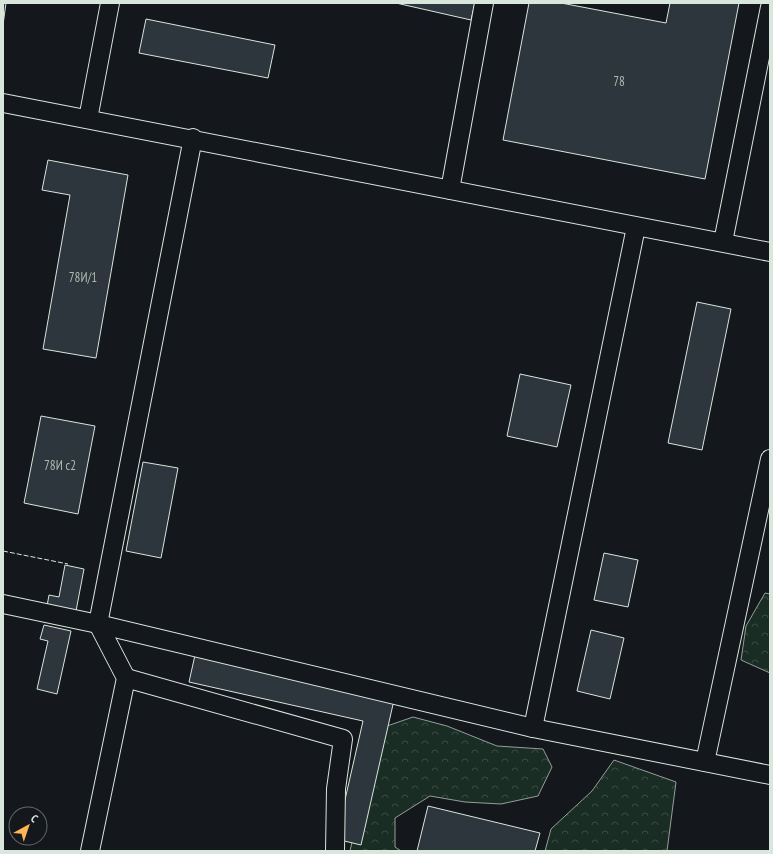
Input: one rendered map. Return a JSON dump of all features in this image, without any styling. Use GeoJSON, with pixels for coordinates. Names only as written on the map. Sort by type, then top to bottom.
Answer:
{"type":"FeatureCollection","features":[{"type":"Feature","properties":{"kind":"street"},"geometry":{"type":"LineString","coordinates":[[88,119],[110,3]]}},
{"type":"Feature","properties":{"kind":"street"},"geometry":{"type":"LineString","coordinates":[[450,190],[484,3]]}},
{"type":"Feature","properties":{"kind":"street"},"geometry":{"type":"LineString","coordinates":[[723,242],[770,7]]}},
{"type":"Feature","properties":{"kind":"street"},"geometry":{"type":"LineString","coordinates":[[3,105],[193,138],[636,227],[723,242],[770,252]]}},
{"type":"Feature","properties":{"kind":"street"},"geometry":{"type":"LineString","coordinates":[[90,851],[126,678],[98,624],[193,138]]}},
{"type":"Feature","properties":{"kind":"street"},"geometry":{"type":"LineString","coordinates":[[533,728],[636,227]]}},
{"type":"Feature","properties":{"kind":"street"},"geometry":{"type":"LineString","coordinates":[[705,762],[770,459]]}},
{"type":"Feature","properties":{"kind":"street"},"geometry":{"type":"LineString","coordinates":[[3,604],[98,624],[533,728],[770,775]]}},
{"type":"Feature","properties":{"kind":"street"},"geometry":{"type":"LineString","coordinates":[[126,678],[343,739],[336,789],[335,851]]}},
{"type":"Feature","properties":{"kind":"green space"},"geometry":{"type":"Polygon","coordinates":[[[765,593],[770,594],[770,673],[741,660],[746,626],[765,593]]]}},
{"type":"Feature","properties":{"kind":"green space"},"geometry":{"type":"Polygon","coordinates":[[[413,717],[447,726],[497,746],[543,749],[552,767],[538,796],[501,804],[465,802],[430,796],[395,818],[395,847],[401,851],[350,851],[366,780],[387,726],[413,717]]]}},
{"type":"Feature","properties":{"kind":"green space"},"geometry":{"type":"Polygon","coordinates":[[[614,760],[676,782],[667,851],[545,851],[551,829],[592,791],[614,760]]]}},
{"type":"Feature","properties":{"kind":"building"},"geometry":{"type":"Polygon","coordinates":[[[3,3],[6,3],[3,25],[3,3]]]}},
{"type":"Feature","properties":{"kind":"building"},"geometry":{"type":"Polygon","coordinates":[[[396,3],[475,3],[471,20],[396,3]]]}},
{"type":"Feature","properties":{"kind":"building"},"geometry":{"type":"Polygon","coordinates":[[[529,3],[561,3],[666,23],[670,3],[739,3],[705,179],[503,140],[529,3]]]}},
{"type":"Feature","properties":{"kind":"building"},"geometry":{"type":"Polygon","coordinates":[[[146,19],[275,45],[268,78],[139,53],[146,19]]]}},
{"type":"Feature","properties":{"kind":"building"},"geometry":{"type":"Polygon","coordinates":[[[48,160],[128,175],[96,358],[43,349],[70,195],[42,190],[48,160]]]}},
{"type":"Feature","properties":{"kind":"building"},"geometry":{"type":"Polygon","coordinates":[[[697,302],[731,309],[702,450],[668,443],[697,302]]]}},
{"type":"Feature","properties":{"kind":"building"},"geometry":{"type":"Polygon","coordinates":[[[520,374],[571,385],[557,447],[507,436],[520,374]]]}},
{"type":"Feature","properties":{"kind":"building"},"geometry":{"type":"Polygon","coordinates":[[[41,416],[95,426],[78,514],[24,503],[41,416]]]}},
{"type":"Feature","properties":{"kind":"building"},"geometry":{"type":"Polygon","coordinates":[[[143,462],[178,468],[161,558],[126,551],[143,462]]]}},
{"type":"Feature","properties":{"kind":"building"},"geometry":{"type":"Polygon","coordinates":[[[604,553],[638,560],[628,607],[594,600],[604,553]]]}},
{"type":"Feature","properties":{"kind":"building"},"geometry":{"type":"Polygon","coordinates":[[[65,565],[84,569],[76,611],[47,606],[49,595],[59,597],[65,565]]]}},
{"type":"Feature","properties":{"kind":"building"},"geometry":{"type":"Polygon","coordinates":[[[44,625],[71,631],[57,694],[37,689],[48,641],[40,639],[44,625]]]}},
{"type":"Feature","properties":{"kind":"building"},"geometry":{"type":"Polygon","coordinates":[[[591,630],[624,638],[610,699],[577,691],[591,630]]]}},
{"type":"Feature","properties":{"kind":"building"},"geometry":{"type":"Polygon","coordinates":[[[195,655],[394,700],[361,845],[336,839],[363,721],[189,682],[195,655]]]}},
{"type":"Feature","properties":{"kind":"building"},"geometry":{"type":"Polygon","coordinates":[[[428,806],[540,833],[535,851],[417,851],[428,806]]]}},
{"type":"Feature","properties":{"kind":"fence"},"geometry":{"type":"LineString","coordinates":[[3,551],[68,564]]}}]}
